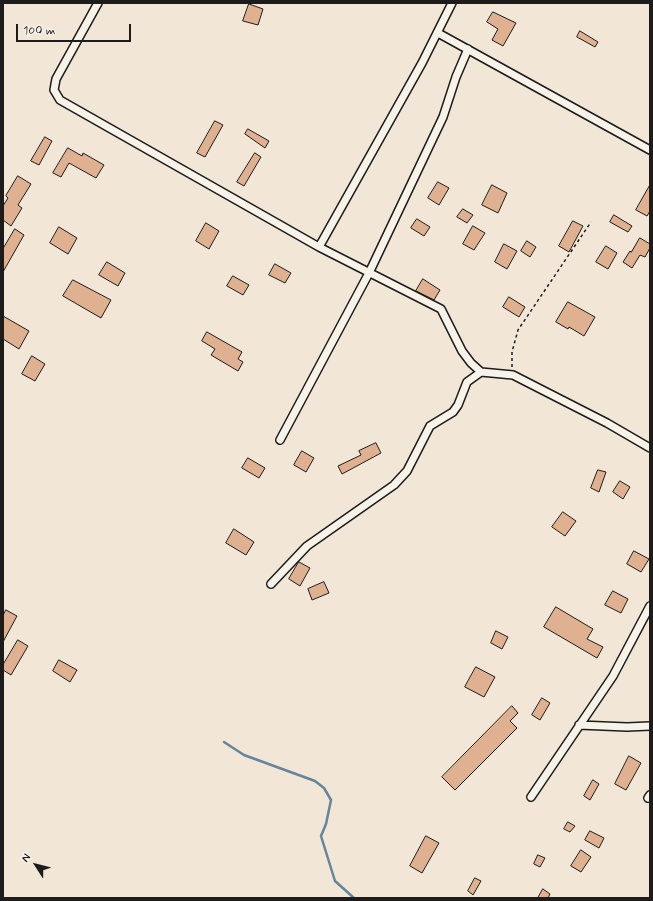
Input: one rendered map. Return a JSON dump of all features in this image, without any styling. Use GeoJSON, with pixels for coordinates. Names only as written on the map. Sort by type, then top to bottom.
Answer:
{"type":"FeatureCollection","features":[{"type":"Feature","properties":{"kind":"street"},"geometry":{"type":"LineString","coordinates":[[98,3],[56,79],[54,90],[60,100],[319,247],[441,309],[462,352],[481,372]]}},
{"type":"Feature","properties":{"kind":"street"},"geometry":{"type":"LineString","coordinates":[[319,247],[438,33],[452,3]]}},
{"type":"Feature","properties":{"kind":"street"},"geometry":{"type":"LineString","coordinates":[[438,33],[650,150]]}},
{"type":"Feature","properties":{"kind":"street"},"geometry":{"type":"LineString","coordinates":[[280,440],[369,273],[443,117],[456,77],[468,49]]}},
{"type":"Feature","properties":{"kind":"street"},"geometry":{"type":"LineString","coordinates":[[271,584],[307,546],[402,478],[430,426],[453,412],[458,405],[467,382],[481,372],[513,375],[607,423],[650,448]]}},
{"type":"Feature","properties":{"kind":"street"},"geometry":{"type":"LineString","coordinates":[[531,796],[612,676],[650,606]]}},
{"type":"Feature","properties":{"kind":"street"},"geometry":{"type":"LineString","coordinates":[[580,725],[615,727],[650,726]]}},
{"type":"Feature","properties":{"kind":"path"},"geometry":{"type":"LineString","coordinates":[[513,375],[512,352],[518,330],[590,222]]}},
{"type":"Feature","properties":{"kind":"building"},"geometry":{"type":"Polygon","coordinates":[[[249,4],[263,9],[258,25],[243,21],[249,4]]]}},
{"type":"Feature","properties":{"kind":"building"},"geometry":{"type":"Polygon","coordinates":[[[493,12],[516,23],[503,46],[492,40],[498,29],[487,22],[493,12]]]}},
{"type":"Feature","properties":{"kind":"building"},"geometry":{"type":"Polygon","coordinates":[[[580,31],[598,42],[595,47],[577,37],[580,31]]]}},
{"type":"Feature","properties":{"kind":"building"},"geometry":{"type":"Polygon","coordinates":[[[215,121],[223,125],[205,157],[197,153],[215,121]]]}},
{"type":"Feature","properties":{"kind":"building"},"geometry":{"type":"Polygon","coordinates":[[[248,129],[269,141],[265,148],[245,134],[248,129]]]}},
{"type":"Feature","properties":{"kind":"building"},"geometry":{"type":"Polygon","coordinates":[[[45,137],[52,141],[39,165],[31,161],[45,137]]]}},
{"type":"Feature","properties":{"kind":"building"},"geometry":{"type":"Polygon","coordinates":[[[68,148],[82,156],[83,153],[104,165],[96,178],[69,163],[61,177],[53,173],[68,148]]]}},
{"type":"Feature","properties":{"kind":"building"},"geometry":{"type":"Polygon","coordinates":[[[255,153],[261,157],[244,186],[237,182],[255,153]]]}},
{"type":"Feature","properties":{"kind":"building"},"geometry":{"type":"Polygon","coordinates":[[[18,176],[31,184],[18,205],[22,208],[11,226],[3,220],[3,206],[8,198],[6,196],[18,176]]]}},
{"type":"Feature","properties":{"kind":"building"},"geometry":{"type":"Polygon","coordinates":[[[438,182],[449,188],[439,205],[428,198],[438,182]]]}},
{"type":"Feature","properties":{"kind":"building"},"geometry":{"type":"Polygon","coordinates":[[[492,185],[507,193],[498,213],[482,205],[492,185]]]}},
{"type":"Feature","properties":{"kind":"building"},"geometry":{"type":"Polygon","coordinates":[[[650,185],[650,211],[647,216],[636,210],[650,185]]]}},
{"type":"Feature","properties":{"kind":"building"},"geometry":{"type":"Polygon","coordinates":[[[463,209],[473,215],[467,223],[457,217],[463,209]]]}},
{"type":"Feature","properties":{"kind":"building"},"geometry":{"type":"Polygon","coordinates":[[[614,215],[632,226],[628,232],[610,222],[614,215]]]}},
{"type":"Feature","properties":{"kind":"building"},"geometry":{"type":"Polygon","coordinates":[[[417,219],[430,227],[424,236],[411,228],[417,219]]]}},
{"type":"Feature","properties":{"kind":"building"},"geometry":{"type":"Polygon","coordinates":[[[573,221],[583,226],[569,252],[559,246],[573,221]]]}},
{"type":"Feature","properties":{"kind":"building"},"geometry":{"type":"Polygon","coordinates":[[[206,223],[219,231],[209,249],[196,241],[206,223]]]}},
{"type":"Feature","properties":{"kind":"building"},"geometry":{"type":"Polygon","coordinates":[[[473,226],[485,233],[474,250],[463,244],[473,226]]]}},
{"type":"Feature","properties":{"kind":"building"},"geometry":{"type":"Polygon","coordinates":[[[59,227],[77,238],[68,254],[50,243],[59,227]]]}},
{"type":"Feature","properties":{"kind":"building"},"geometry":{"type":"Polygon","coordinates":[[[15,229],[24,235],[3,272],[3,249],[15,229]]]}},
{"type":"Feature","properties":{"kind":"building"},"geometry":{"type":"Polygon","coordinates":[[[640,238],[650,244],[650,248],[645,257],[640,255],[632,268],[623,262],[640,238]]]}},
{"type":"Feature","properties":{"kind":"building"},"geometry":{"type":"Polygon","coordinates":[[[527,241],[536,247],[530,257],[521,251],[527,241]]]}},
{"type":"Feature","properties":{"kind":"building"},"geometry":{"type":"Polygon","coordinates":[[[504,244],[517,251],[507,269],[495,262],[504,244]]]}},
{"type":"Feature","properties":{"kind":"building"},"geometry":{"type":"Polygon","coordinates":[[[606,246],[617,253],[608,269],[596,262],[606,246]]]}},
{"type":"Feature","properties":{"kind":"building"},"geometry":{"type":"Polygon","coordinates":[[[107,262],[125,273],[118,286],[99,275],[107,262]]]}},
{"type":"Feature","properties":{"kind":"building"},"geometry":{"type":"Polygon","coordinates":[[[275,264],[291,273],[285,283],[269,275],[275,264]]]}},
{"type":"Feature","properties":{"kind":"building"},"geometry":{"type":"Polygon","coordinates":[[[233,276],[249,285],[243,295],[227,286],[233,276]]]}},
{"type":"Feature","properties":{"kind":"building"},"geometry":{"type":"Polygon","coordinates":[[[423,279],[440,290],[434,300],[416,291],[423,279]]]}},
{"type":"Feature","properties":{"kind":"building"},"geometry":{"type":"Polygon","coordinates":[[[73,280],[111,300],[101,318],[63,296],[73,280]]]}},
{"type":"Feature","properties":{"kind":"building"},"geometry":{"type":"Polygon","coordinates":[[[509,297],[525,307],[519,317],[503,307],[509,297]]]}},
{"type":"Feature","properties":{"kind":"building"},"geometry":{"type":"Polygon","coordinates":[[[568,302],[595,317],[584,336],[569,327],[568,329],[556,322],[568,302]]]}},
{"type":"Feature","properties":{"kind":"building"},"geometry":{"type":"Polygon","coordinates":[[[3,316],[29,331],[19,349],[3,339],[3,316]]]}},
{"type":"Feature","properties":{"kind":"building"},"geometry":{"type":"Polygon","coordinates":[[[207,332],[242,352],[238,359],[243,362],[238,371],[211,355],[215,349],[202,341],[207,332]]]}},
{"type":"Feature","properties":{"kind":"building"},"geometry":{"type":"Polygon","coordinates":[[[32,356],[45,364],[35,381],[22,374],[32,356]]]}},
{"type":"Feature","properties":{"kind":"building"},"geometry":{"type":"Polygon","coordinates":[[[376,443],[381,453],[342,474],[338,466],[361,455],[359,451],[376,443]]]}},
{"type":"Feature","properties":{"kind":"building"},"geometry":{"type":"Polygon","coordinates":[[[302,451],[314,458],[306,472],[294,465],[302,451]]]}},
{"type":"Feature","properties":{"kind":"building"},"geometry":{"type":"Polygon","coordinates":[[[248,458],[265,468],[259,478],[242,468],[248,458]]]}},
{"type":"Feature","properties":{"kind":"building"},"geometry":{"type":"Polygon","coordinates":[[[598,470],[606,472],[599,492],[591,488],[598,470]]]}},
{"type":"Feature","properties":{"kind":"building"},"geometry":{"type":"Polygon","coordinates":[[[620,481],[630,487],[623,499],[613,492],[620,481]]]}},
{"type":"Feature","properties":{"kind":"building"},"geometry":{"type":"Polygon","coordinates":[[[563,512],[576,521],[565,536],[552,527],[563,512]]]}},
{"type":"Feature","properties":{"kind":"building"},"geometry":{"type":"Polygon","coordinates":[[[234,529],[254,542],[246,555],[226,543],[234,529]]]}},
{"type":"Feature","properties":{"kind":"building"},"geometry":{"type":"Polygon","coordinates":[[[634,551],[649,559],[641,572],[627,564],[634,551]]]}},
{"type":"Feature","properties":{"kind":"building"},"geometry":{"type":"Polygon","coordinates":[[[299,562],[310,568],[300,586],[289,579],[299,562]]]}},
{"type":"Feature","properties":{"kind":"building"},"geometry":{"type":"Polygon","coordinates":[[[324,582],[329,593],[312,600],[308,589],[324,582]]]}},
{"type":"Feature","properties":{"kind":"building"},"geometry":{"type":"Polygon","coordinates":[[[613,591],[628,599],[621,613],[605,605],[613,591]]]}},
{"type":"Feature","properties":{"kind":"building"},"geometry":{"type":"Polygon","coordinates":[[[556,607],[593,629],[587,639],[603,647],[597,658],[544,627],[556,607]]]}},
{"type":"Feature","properties":{"kind":"building"},"geometry":{"type":"Polygon","coordinates":[[[6,610],[17,616],[3,642],[3,616],[6,610]]]}},
{"type":"Feature","properties":{"kind":"building"},"geometry":{"type":"Polygon","coordinates":[[[496,631],[508,637],[502,649],[491,643],[496,631]]]}},
{"type":"Feature","properties":{"kind":"building"},"geometry":{"type":"Polygon","coordinates":[[[18,640],[28,646],[11,675],[3,670],[3,665],[18,640]]]}},
{"type":"Feature","properties":{"kind":"building"},"geometry":{"type":"Polygon","coordinates":[[[59,660],[77,670],[70,682],[53,671],[59,660]]]}},
{"type":"Feature","properties":{"kind":"building"},"geometry":{"type":"Polygon","coordinates":[[[476,667],[495,677],[484,697],[465,687],[476,667]]]}},
{"type":"Feature","properties":{"kind":"building"},"geometry":{"type":"Polygon","coordinates":[[[542,698],[550,703],[540,720],[532,715],[542,698]]]}},
{"type":"Feature","properties":{"kind":"building"},"geometry":{"type":"Polygon","coordinates":[[[512,706],[518,713],[510,721],[517,728],[455,790],[442,777],[512,706]]]}},
{"type":"Feature","properties":{"kind":"building"},"geometry":{"type":"Polygon","coordinates":[[[629,756],[641,763],[626,790],[615,784],[629,756]]]}},
{"type":"Feature","properties":{"kind":"building"},"geometry":{"type":"Polygon","coordinates":[[[593,780],[599,784],[590,800],[584,796],[593,780]]]}},
{"type":"Feature","properties":{"kind":"building"},"geometry":{"type":"Polygon","coordinates":[[[568,822],[575,826],[570,832],[564,829],[568,822]]]}},
{"type":"Feature","properties":{"kind":"building"},"geometry":{"type":"Polygon","coordinates":[[[590,831],[604,838],[599,848],[585,840],[590,831]]]}},
{"type":"Feature","properties":{"kind":"building"},"geometry":{"type":"Polygon","coordinates":[[[426,836],[439,843],[422,873],[410,866],[426,836]]]}},
{"type":"Feature","properties":{"kind":"building"},"geometry":{"type":"Polygon","coordinates":[[[581,850],[591,857],[581,872],[571,866],[581,850]]]}},
{"type":"Feature","properties":{"kind":"building"},"geometry":{"type":"Polygon","coordinates":[[[538,855],[545,858],[540,867],[534,864],[538,855]]]}},
{"type":"Feature","properties":{"kind":"building"},"geometry":{"type":"Polygon","coordinates":[[[475,878],[481,881],[473,895],[468,891],[475,878]]]}},
{"type":"Feature","properties":{"kind":"building"},"geometry":{"type":"Polygon","coordinates":[[[543,889],[550,894],[548,898],[538,898],[543,889]]]}},
{"type":"Feature","properties":{"kind":"waterway"},"geometry":{"type":"LineString","coordinates":[[224,742],[244,755],[315,781],[324,788],[331,800],[326,824],[321,836],[335,881],[354,898]]}}]}
